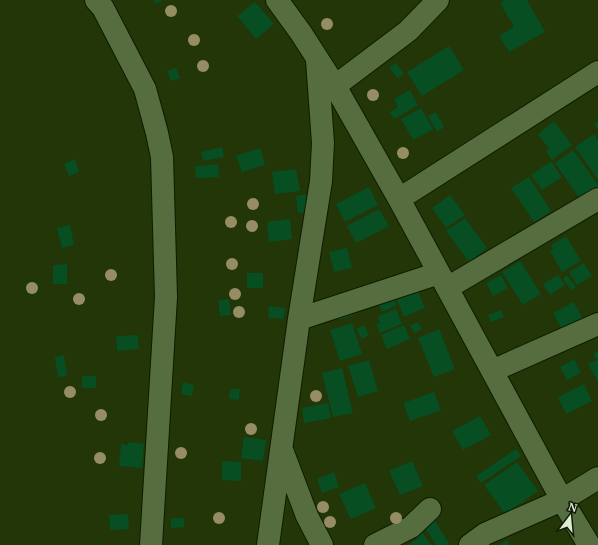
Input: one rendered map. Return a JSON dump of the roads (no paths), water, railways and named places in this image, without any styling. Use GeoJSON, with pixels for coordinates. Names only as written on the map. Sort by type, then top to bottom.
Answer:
{"type":"FeatureCollection","features":[{"type":"Feature","properties":{"kind":"street"},"geometry":{"type":"LineString","coordinates":[[96,0],[103,8],[145,89],[162,157],[166,297],[151,545]]}},
{"type":"Feature","properties":{"kind":"street"},"geometry":{"type":"LineString","coordinates":[[277,0],[301,33],[335,86],[399,199],[562,500],[589,545]]}},
{"type":"Feature","properties":{"kind":"street"},"geometry":{"type":"LineString","coordinates":[[335,86],[408,31],[438,0]]}},
{"type":"Feature","properties":{"kind":"street"},"geometry":{"type":"LineString","coordinates":[[268,545],[299,318],[320,181],[323,143],[316,58]]}},
{"type":"Feature","properties":{"kind":"street"},"geometry":{"type":"LineString","coordinates":[[399,199],[598,72]]}},
{"type":"Feature","properties":{"kind":"street"},"geometry":{"type":"LineString","coordinates":[[299,318],[443,280],[598,199]]}},
{"type":"Feature","properties":{"kind":"street"},"geometry":{"type":"LineString","coordinates":[[492,371],[598,324]]}},
{"type":"Feature","properties":{"kind":"street"},"geometry":{"type":"LineString","coordinates":[[282,449],[307,516],[322,545]]}},
{"type":"Feature","properties":{"kind":"street"},"geometry":{"type":"LineString","coordinates":[[470,545],[486,534],[562,500],[598,478]]}},
{"type":"Feature","properties":{"kind":"street"},"geometry":{"type":"LineString","coordinates":[[375,545],[411,527],[430,509]]}}]}
